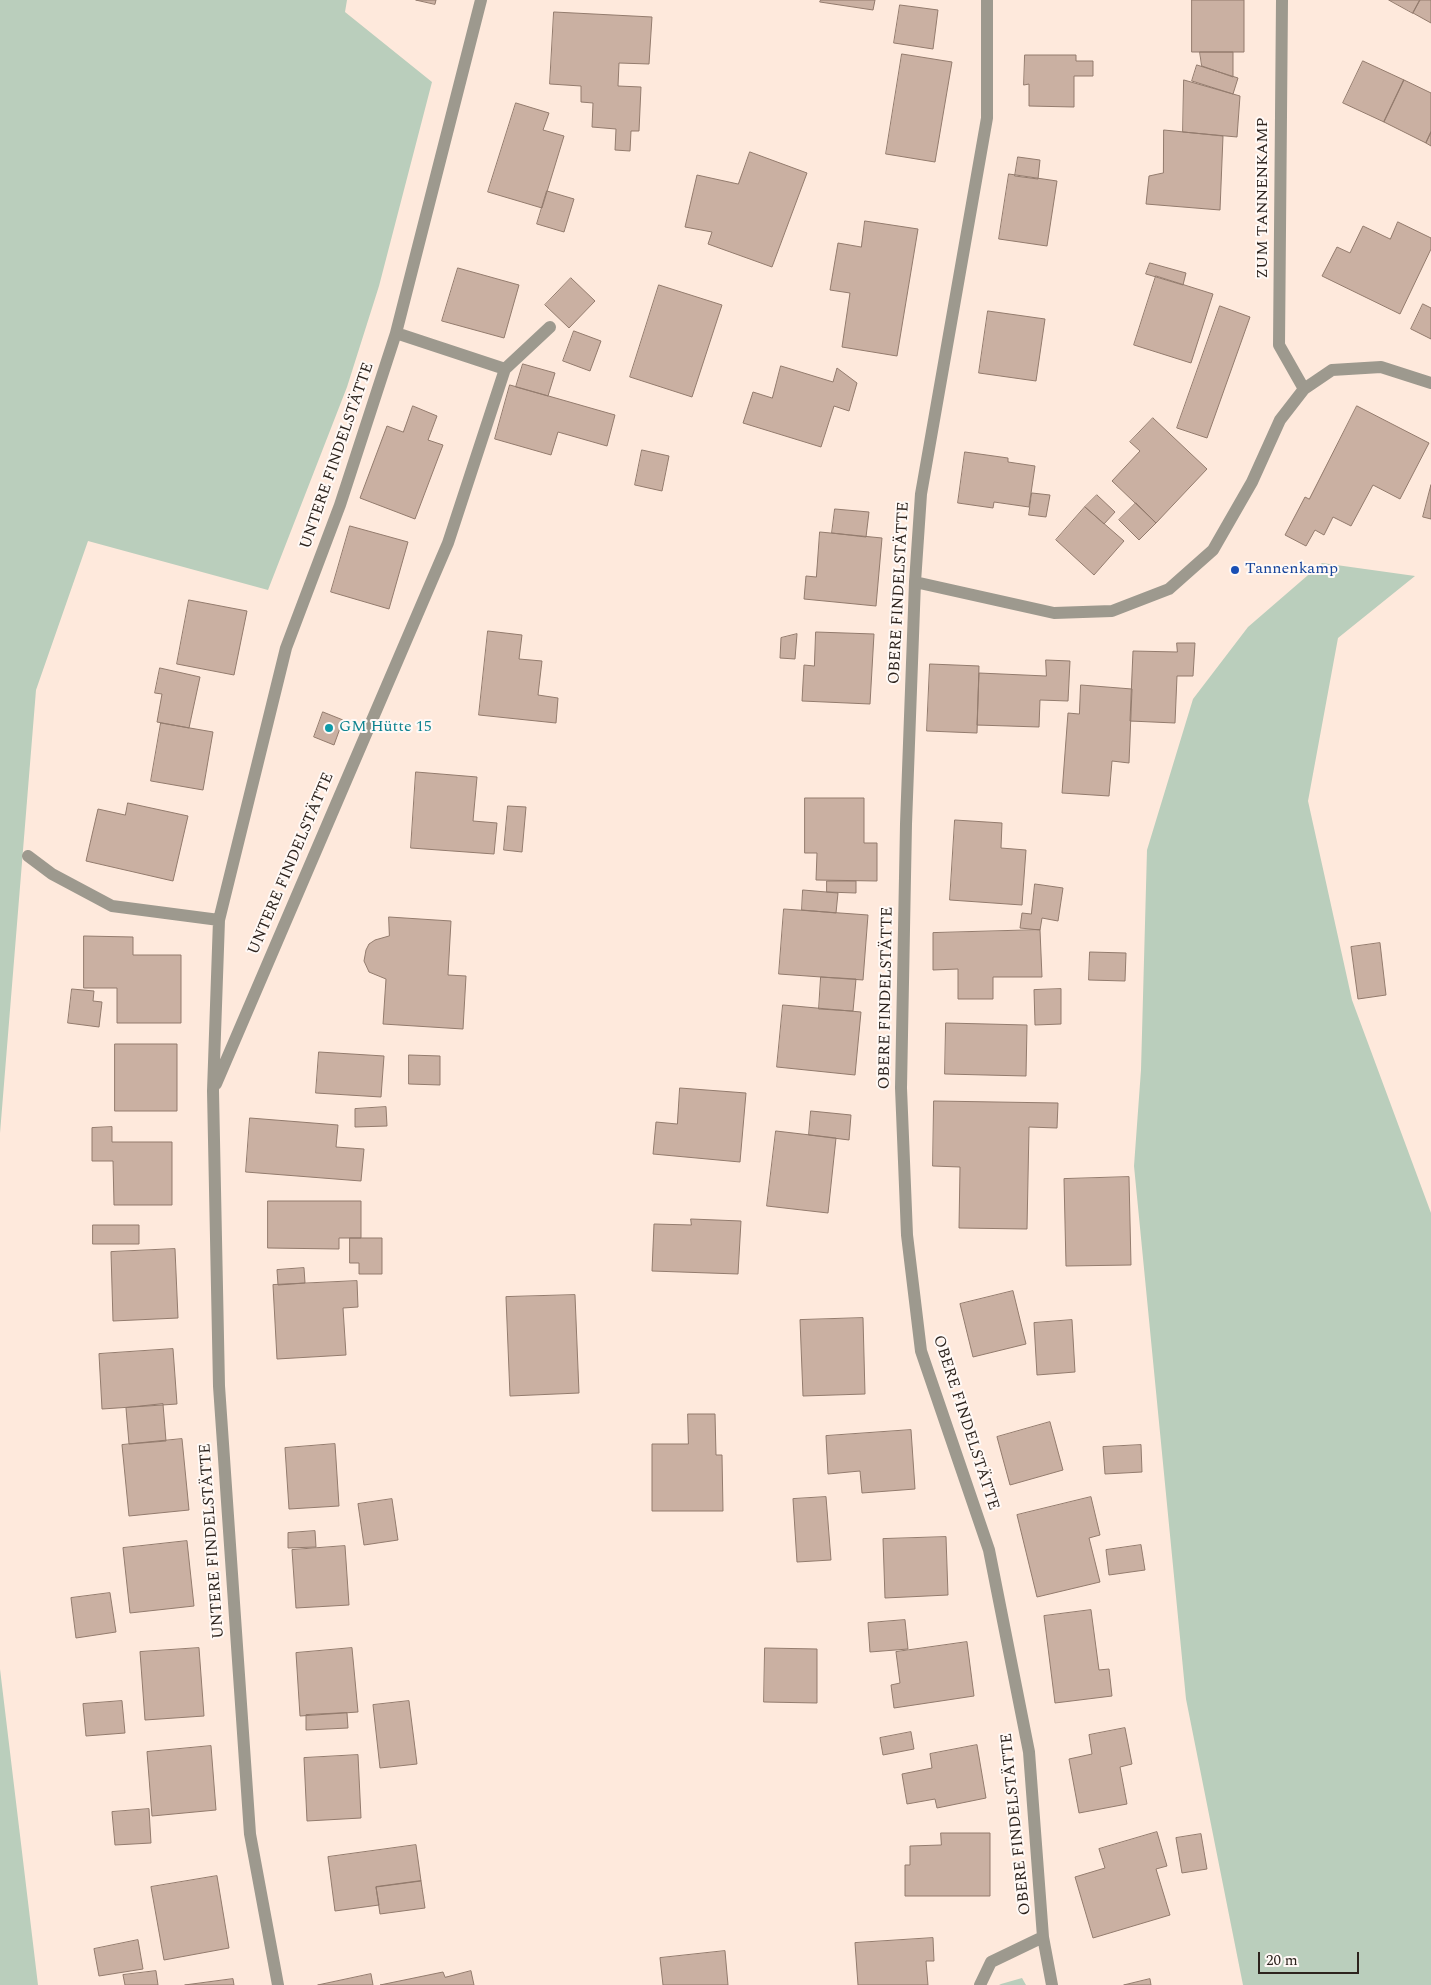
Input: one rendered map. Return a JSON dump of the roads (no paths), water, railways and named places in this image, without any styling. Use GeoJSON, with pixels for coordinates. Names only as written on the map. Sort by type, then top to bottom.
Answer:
{"type":"FeatureCollection","features":[{"type":"Feature","properties":{"kind":"street","name":"UNTERE FINDELSTÄTTE"},"geometry":{"type":"LineString","coordinates":[[278,1985],[250,1824],[219,1386],[213,1091],[219,920],[286,648],[340,505],[396,333],[481,0]]}},
{"type":"Feature","properties":{"kind":"street","name":"OBERE FINDELSTÄTTE"},"geometry":{"type":"LineString","coordinates":[[987,0],[987,118],[922,494],[915,582],[906,824],[901,1088],[907,1236],[922,1352],[989,1550],[1027,1742],[1044,1936],[1052,1985]]}},
{"type":"Feature","properties":{"kind":"street","name":"ZUM TANNENKAMP"},"geometry":{"type":"LineString","coordinates":[[1282,0],[1279,345],[1304,389]]}},
{"type":"Feature","properties":{"kind":"street"},"geometry":{"type":"LineString","coordinates":[[396,333],[505,369],[550,326]]}},
{"type":"Feature","properties":{"kind":"street"},"geometry":{"type":"LineString","coordinates":[[915,582],[1054,612],[1112,611],[1170,589],[1213,550],[1252,482],[1280,420],[1304,389],[1332,370],[1381,367],[1431,383]]}},
{"type":"Feature","properties":{"kind":"street","name":"UNTERE FINDELSTÄTTE"},"geometry":{"type":"LineString","coordinates":[[213,1091],[448,543],[505,369]]}},
{"type":"Feature","properties":{"kind":"street"},"geometry":{"type":"LineString","coordinates":[[28,856],[52,874],[112,906],[219,920]]}},
{"type":"Feature","properties":{"kind":"street"},"geometry":{"type":"LineString","coordinates":[[980,1985],[991,1962],[1044,1936]]}},
{"type":"Feature","properties":{"kind":"place","name":"Tannenkamp"},"geometry":{"type":"Point","coordinates":[1235,570]}},
{"type":"Feature","properties":{"kind":"place","name":"GM Hütte 15"},"geometry":{"type":"Point","coordinates":[329,728]}}]}
